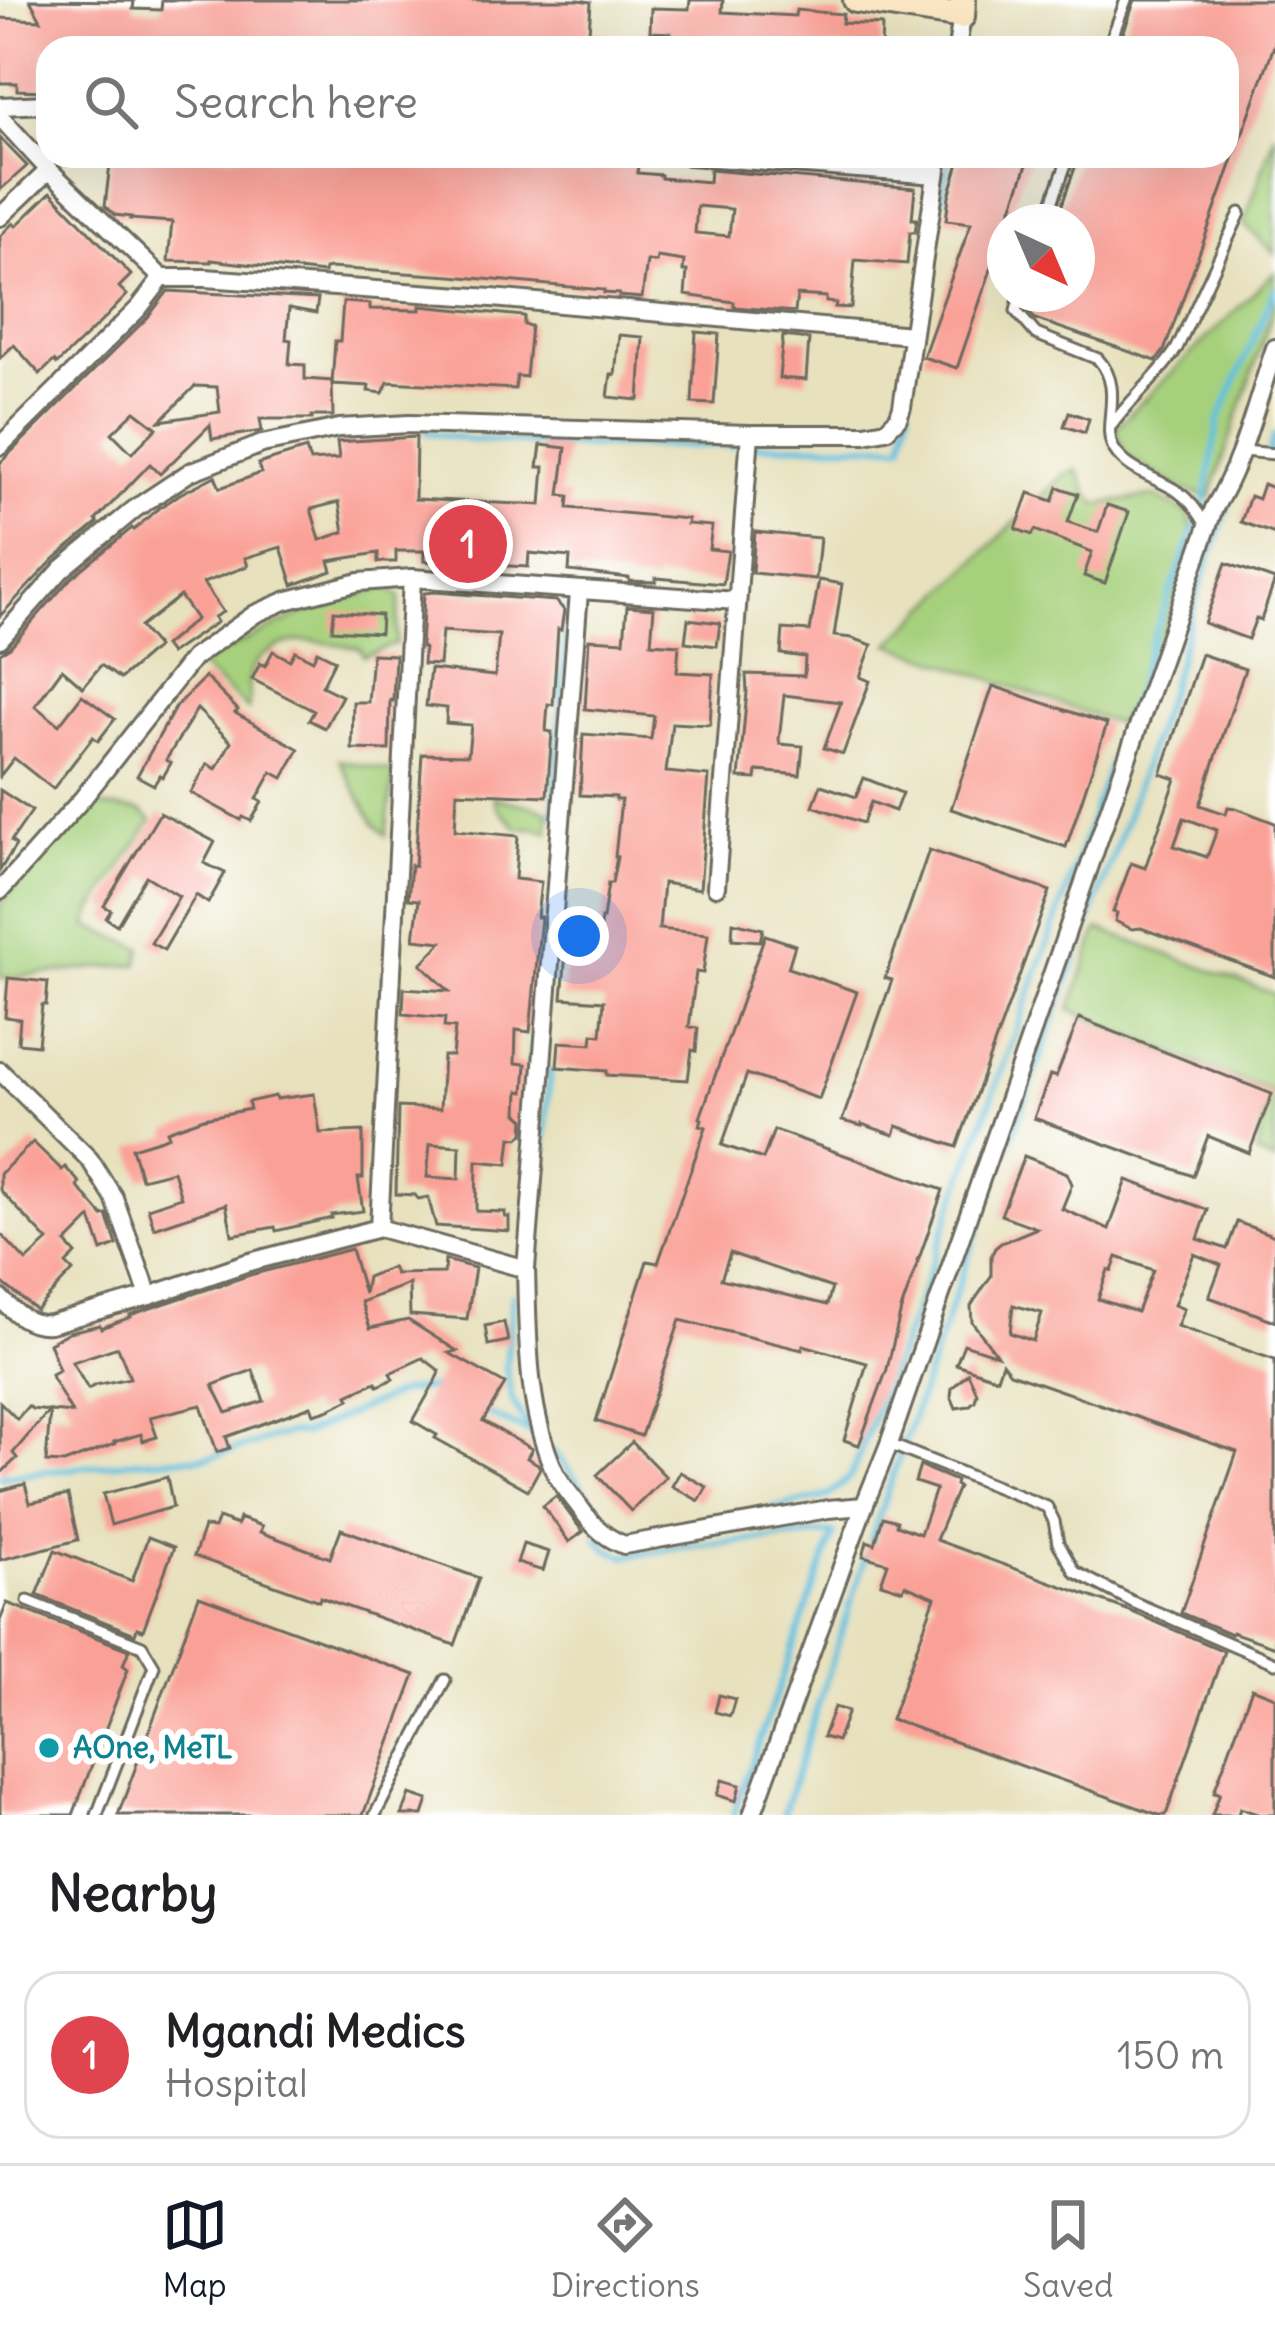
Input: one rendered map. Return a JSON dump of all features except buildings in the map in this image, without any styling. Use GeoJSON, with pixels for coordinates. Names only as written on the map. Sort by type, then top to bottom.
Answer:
{"type":"FeatureCollection","features":[{"type":"Feature","properties":{"kind":"street"},"geometry":{"type":"LineString","coordinates":[[856,0],[962,8]]}},
{"type":"Feature","properties":{"kind":"street"},"geometry":{"type":"LineString","coordinates":[[0,106],[36,104]]}},
{"type":"Feature","properties":{"kind":"street"},"geometry":{"type":"LineString","coordinates":[[0,117],[36,156]]}},
{"type":"Feature","properties":{"kind":"street"},"geometry":{"type":"LineString","coordinates":[[845,168],[936,175]]}},
{"type":"Feature","properties":{"kind":"street"},"geometry":{"type":"LineString","coordinates":[[0,639],[62,569],[136,508],[190,472],[262,444],[339,428],[409,424],[751,434],[886,430],[902,407],[937,168]]}},
{"type":"Feature","properties":{"kind":"street"},"geometry":{"type":"LineString","coordinates":[[0,217],[49,170],[162,278],[492,298],[912,335]]}},
{"type":"Feature","properties":{"kind":"street"},"geometry":{"type":"LineString","coordinates":[[0,446],[139,308],[162,278]]}},
{"type":"Feature","properties":{"kind":"street"},"geometry":{"type":"LineString","coordinates":[[752,1815],[890,1444],[1207,527],[1243,452],[1275,348]]}},
{"type":"Feature","properties":{"kind":"street"},"geometry":{"type":"LineString","coordinates":[[716,887],[751,434]]}},
{"type":"Feature","properties":{"kind":"street"},"geometry":{"type":"LineString","coordinates":[[0,891],[83,798],[193,658],[254,614],[285,601],[358,582],[412,578],[737,602]]}},
{"type":"Feature","properties":{"kind":"street"},"geometry":{"type":"LineString","coordinates":[[379,1228],[412,578]]}},
{"type":"Feature","properties":{"kind":"street"},"geometry":{"type":"LineString","coordinates":[[579,592],[526,1269],[529,1364],[538,1424],[556,1474],[594,1527],[624,1545],[828,1508],[864,1506]]}},
{"type":"Feature","properties":{"kind":"street"},"geometry":{"type":"LineString","coordinates":[[0,1071],[90,1160],[114,1198],[149,1296]]}},
{"type":"Feature","properties":{"kind":"street"},"geometry":{"type":"LineString","coordinates":[[4,1309],[41,1324],[379,1228],[526,1269]]}},
{"type":"Feature","properties":{"kind":"lane"},"geometry":{"type":"LineString","coordinates":[[1112,36],[1126,0]]}},
{"type":"Feature","properties":{"kind":"lane"},"geometry":{"type":"LineString","coordinates":[[1052,204],[1065,168]]}},
{"type":"Feature","properties":{"kind":"lane"},"geometry":{"type":"LineString","coordinates":[[1112,424],[1132,397],[1165,368],[1240,213]]}},
{"type":"Feature","properties":{"kind":"lane"},"geometry":{"type":"LineString","coordinates":[[1017,312],[1036,334],[1105,366],[1112,388],[1115,451],[1141,473],[1180,493],[1207,527]]}},
{"type":"Feature","properties":{"kind":"lane"},"geometry":{"type":"LineString","coordinates":[[1243,452],[1275,454]]}},
{"type":"Feature","properties":{"kind":"lane"},"geometry":{"type":"LineString","coordinates":[[890,1444],[1047,1507],[1058,1543],[1075,1572],[1275,1664]]}},
{"type":"Feature","properties":{"kind":"lane"},"geometry":{"type":"LineString","coordinates":[[28,1601],[142,1646],[154,1666],[97,1815]]}},
{"type":"Feature","properties":{"kind":"lane"},"geometry":{"type":"LineString","coordinates":[[375,1815],[445,1680]]}},
{"type":"Feature","properties":{"kind":"green space"},"geometry":{"type":"Polygon","coordinates":[[[1275,132],[1275,254],[1244,224],[1275,132]]]}},
{"type":"Feature","properties":{"kind":"green space"},"geometry":{"type":"Polygon","coordinates":[[[1275,272],[1275,305],[1210,498],[1180,488],[1126,456],[1116,427],[1275,272]]]}},
{"type":"Feature","properties":{"kind":"green space"},"geometry":{"type":"Polygon","coordinates":[[[1076,470],[1098,504],[1154,496],[1189,514],[1193,545],[1154,660],[1117,724],[890,644],[1064,475],[1076,470]]]}},
{"type":"Feature","properties":{"kind":"green space"},"geometry":{"type":"Polygon","coordinates":[[[387,588],[400,596],[396,644],[364,656],[360,648],[288,643],[261,657],[252,669],[248,709],[198,665],[313,610],[387,588]]]}},
{"type":"Feature","properties":{"kind":"green space"},"geometry":{"type":"Polygon","coordinates":[[[339,760],[394,772],[386,835],[373,822],[339,760]]]}},
{"type":"Feature","properties":{"kind":"green space"},"geometry":{"type":"Polygon","coordinates":[[[493,797],[549,812],[548,833],[517,828],[493,797]]]}},
{"type":"Feature","properties":{"kind":"green space"},"geometry":{"type":"Polygon","coordinates":[[[88,805],[141,811],[152,820],[92,912],[88,926],[142,948],[138,964],[0,978],[0,904],[88,805]]]}},
{"type":"Feature","properties":{"kind":"green space"},"geometry":{"type":"Polygon","coordinates":[[[1098,929],[1275,994],[1275,1162],[1256,1154],[1271,1092],[1070,1010],[1098,929]]]}},
{"type":"Feature","properties":{"kind":"waterway"},"geometry":{"type":"LineString","coordinates":[[929,277],[947,168]]}},
{"type":"Feature","properties":{"kind":"waterway"},"geometry":{"type":"LineString","coordinates":[[711,1522],[828,1496],[851,1476],[1205,502],[1218,422],[1275,289]]}},
{"type":"Feature","properties":{"kind":"waterway"},"geometry":{"type":"LineString","coordinates":[[426,432],[471,440],[587,446],[903,445],[909,408]]}},
{"type":"Feature","properties":{"kind":"waterway"},"geometry":{"type":"LineString","coordinates":[[1275,435],[1267,456],[1275,459]]}},
{"type":"Feature","properties":{"kind":"waterway"},"geometry":{"type":"LineString","coordinates":[[783,1815],[873,1533],[1124,825],[1228,508]]}},
{"type":"Feature","properties":{"kind":"waterway"},"geometry":{"type":"LineString","coordinates":[[554,815],[568,595]]}},
{"type":"Feature","properties":{"kind":"waterway"},"geometry":{"type":"LineString","coordinates":[[559,945],[566,862]]}},
{"type":"Feature","properties":{"kind":"waterway"},"geometry":{"type":"LineString","coordinates":[[531,1101],[531,1058],[538,1025]]}},
{"type":"Feature","properties":{"kind":"waterway"},"geometry":{"type":"LineString","coordinates":[[534,1292],[550,1071]]}},
{"type":"Feature","properties":{"kind":"waterway"},"geometry":{"type":"LineString","coordinates":[[513,1295],[506,1367],[512,1400],[538,1445]]}},
{"type":"Feature","properties":{"kind":"waterway"},"geometry":{"type":"LineString","coordinates":[[0,1477],[210,1457],[290,1433],[303,1434],[401,1392],[438,1387]]}},
{"type":"Feature","properties":{"kind":"waterway"},"geometry":{"type":"LineString","coordinates":[[481,1411],[529,1432]]}},
{"type":"Feature","properties":{"kind":"waterway"},"geometry":{"type":"LineString","coordinates":[[555,1452],[619,1536],[639,1534]]}},
{"type":"Feature","properties":{"kind":"waterway"},"geometry":{"type":"LineString","coordinates":[[597,1537],[607,1549],[626,1556],[834,1533],[733,1815]]}},
{"type":"Feature","properties":{"kind":"place","name":"Mgandi Medics"},"geometry":{"type":"Point","coordinates":[468,544]}},
{"type":"Feature","properties":{"kind":"place","name":"AOne, MeTL"},"geometry":{"type":"Point","coordinates":[49,1748]}}]}
